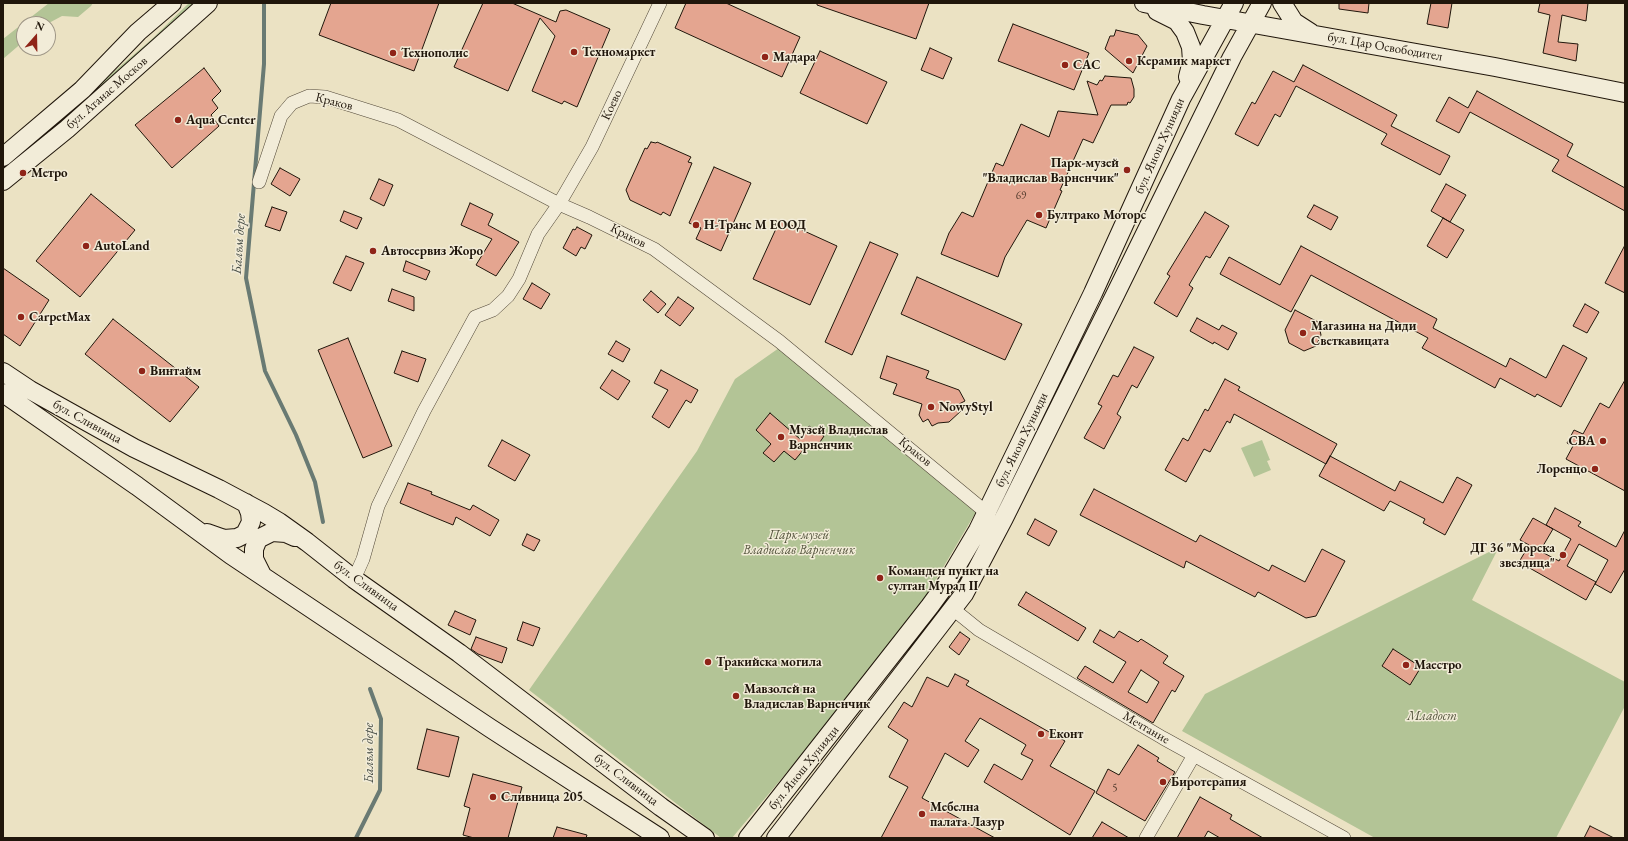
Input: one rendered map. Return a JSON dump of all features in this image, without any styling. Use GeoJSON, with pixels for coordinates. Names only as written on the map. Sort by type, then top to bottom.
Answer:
{"type":"FeatureCollection","features":[{"type":"Feature","properties":{"kind":"main road","name":"бул. Атанас Москов"},"geometry":{"type":"LineString","coordinates":[[3,157],[82,90],[138,32],[172,3]]}},
{"type":"Feature","properties":{"kind":"main road","name":"бул. Атанас Москов"},"geometry":{"type":"LineString","coordinates":[[3,181],[67,129],[208,3]]}},
{"type":"Feature","properties":{"kind":"main road","name":"бул. Цар Освободител"},"geometry":{"type":"LineString","coordinates":[[1143,3],[1625,93]]}},
{"type":"Feature","properties":{"kind":"main road"},"geometry":{"type":"LineString","coordinates":[[1143,3],[1176,21],[1185,32],[1191,47],[1192,61],[1186,88]]}},
{"type":"Feature","properties":{"kind":"main road","name":"бул. Янош Хунияди"},"geometry":{"type":"LineString","coordinates":[[748,838],[930,606],[950,578],[988,512],[1093,293],[1186,88],[1234,3]]}},
{"type":"Feature","properties":{"kind":"main road","name":"бул. Янош Хунияди"},"geometry":{"type":"LineString","coordinates":[[776,838],[953,610],[973,578],[1250,23],[1262,3]]}},
{"type":"Feature","properties":{"kind":"main road"},"geometry":{"type":"LineString","coordinates":[[1282,3],[1294,22],[1313,34]]}},
{"type":"Feature","properties":{"kind":"main road","name":"бул. Сливница"},"geometry":{"type":"LineString","coordinates":[[3,372],[30,390],[134,448],[264,513],[459,653],[661,807],[705,838]]}},
{"type":"Feature","properties":{"kind":"main road","name":"бул. Сливница"},"geometry":{"type":"LineString","coordinates":[[3,393],[138,486],[231,555],[490,728],[660,838]]}},
{"type":"Feature","properties":{"kind":"main road"},"geometry":{"type":"LineString","coordinates":[[198,531],[224,538],[238,538],[245,534],[251,522],[250,513],[246,503]]}},
{"type":"Feature","properties":{"kind":"main road"},"geometry":{"type":"LineString","coordinates":[[262,575],[254,559],[254,549],[258,539],[272,532],[286,533],[306,542]]}},
{"type":"Feature","properties":{"kind":"street","name":"Коево"},"geometry":{"type":"LineString","coordinates":[[354,579],[363,559],[378,506],[424,411],[475,317],[493,310],[508,296],[518,279],[538,234],[559,204],[592,147],[660,3]]}},
{"type":"Feature","properties":{"kind":"street","name":"Краков"},"geometry":{"type":"LineString","coordinates":[[259,182],[281,116],[292,103],[309,96],[325,97],[398,120],[479,164],[654,250],[779,341],[988,512]]}},
{"type":"Feature","properties":{"kind":"street","name":"Мечтание"},"geometry":{"type":"LineString","coordinates":[[953,610],[979,630],[1194,755],[1344,838]]}},
{"type":"Feature","properties":{"kind":"street"},"geometry":{"type":"LineString","coordinates":[[1146,838],[1194,755]]}},
{"type":"Feature","properties":{"kind":"green space"},"geometry":{"type":"Polygon","coordinates":[[[49,3],[93,3],[78,17],[62,16],[56,19],[56,16],[32,16],[49,3]]]}},
{"type":"Feature","properties":{"kind":"green space"},"geometry":{"type":"Polygon","coordinates":[[[189,3],[199,3],[172,30],[3,171],[3,168],[19,153],[152,39],[189,3]]]}},
{"type":"Feature","properties":{"kind":"green space"},"geometry":{"type":"Polygon","coordinates":[[[16,29],[16,48],[3,59],[3,39],[16,29]]]}},
{"type":"Feature","properties":{"kind":"green space","name":"Парк-музей Владислав Варненчик"},"geometry":{"type":"Polygon","coordinates":[[[779,348],[976,512],[912,620],[732,838],[721,838],[529,690],[697,451],[735,379],[779,348]]]}},
{"type":"Feature","properties":{"kind":"green space"},"geometry":{"type":"Polygon","coordinates":[[[1262,440],[1270,460],[1267,461],[1271,470],[1254,477],[1241,448],[1262,440]]]}},
{"type":"Feature","properties":{"kind":"green space","name":"Младост"},"geometry":{"type":"Polygon","coordinates":[[[1499,547],[1472,600],[1625,682],[1625,706],[1556,838],[1375,838],[1182,731],[1205,694],[1499,547]]]}},
{"type":"Feature","properties":{"kind":"building","name":"Технополис"},"geometry":{"type":"Polygon","coordinates":[[[331,3],[439,3],[414,71],[319,35],[331,3]]]}},
{"type":"Feature","properties":{"kind":"building"},"geometry":{"type":"Polygon","coordinates":[[[483,3],[512,3],[556,22],[560,11],[566,10],[610,29],[577,107],[564,101],[562,104],[532,91],[555,36],[540,18],[508,91],[454,67],[483,3]]]}},
{"type":"Feature","properties":{"kind":"building","name":"Мадара"},"geometry":{"type":"Polygon","coordinates":[[[686,3],[726,3],[800,37],[782,77],[675,28],[686,3]]]}},
{"type":"Feature","properties":{"kind":"building"},"geometry":{"type":"Polygon","coordinates":[[[817,3],[929,3],[916,39],[817,5],[817,3]]]}},
{"type":"Feature","properties":{"kind":"building"},"geometry":{"type":"Polygon","coordinates":[[[1339,3],[1369,3],[1368,13],[1339,9],[1339,3]]]}},
{"type":"Feature","properties":{"kind":"building"},"geometry":{"type":"Polygon","coordinates":[[[1431,3],[1452,3],[1448,28],[1427,24],[1431,3]]]}},
{"type":"Feature","properties":{"kind":"building"},"geometry":{"type":"Polygon","coordinates":[[[1540,3],[1588,3],[1586,21],[1562,15],[1558,42],[1578,44],[1576,61],[1543,53],[1550,15],[1538,12],[1540,3]]]}},
{"type":"Feature","properties":{"kind":"building"},"geometry":{"type":"Polygon","coordinates":[[[1013,24],[1089,53],[1074,90],[998,61],[1013,24]]]}},
{"type":"Feature","properties":{"kind":"building","name":"Керамик маркет"},"geometry":{"type":"Polygon","coordinates":[[[1116,30],[1138,35],[1147,46],[1133,73],[1105,49],[1110,36],[1114,36],[1116,30]]]}},
{"type":"Feature","properties":{"kind":"building"},"geometry":{"type":"Polygon","coordinates":[[[930,48],[952,58],[943,79],[921,70],[930,48]]]}},
{"type":"Feature","properties":{"kind":"building"},"geometry":{"type":"Polygon","coordinates":[[[820,51],[887,82],[867,124],[800,93],[820,51]]]}},
{"type":"Feature","properties":{"kind":"building"},"geometry":{"type":"Polygon","coordinates":[[[1303,65],[1397,115],[1391,126],[1450,156],[1440,175],[1381,144],[1387,134],[1296,86],[1280,117],[1275,114],[1258,146],[1235,134],[1252,102],[1255,104],[1273,71],[1294,82],[1303,65]]]}},
{"type":"Feature","properties":{"kind":"building","name":"Aqua Center"},"geometry":{"type":"Polygon","coordinates":[[[204,68],[221,91],[212,100],[218,108],[211,115],[219,126],[172,168],[135,125],[204,68]]]}},
{"type":"Feature","properties":{"kind":"building"},"geometry":{"type":"Polygon","coordinates":[[[1105,76],[1131,78],[1134,89],[1134,97],[1130,103],[1128,102],[1127,105],[1111,105],[1093,143],[1083,139],[1060,190],[1062,191],[1046,228],[1027,220],[1005,257],[998,277],[941,254],[949,233],[962,212],[973,217],[996,163],[1003,166],[1021,124],[1049,137],[1058,111],[1098,115],[1087,81],[1097,85],[1105,76]]]}},
{"type":"Feature","properties":{"kind":"building"},"geometry":{"type":"Polygon","coordinates":[[[1477,91],[1573,144],[1567,156],[1625,188],[1625,211],[1552,171],[1559,160],[1470,112],[1459,133],[1436,121],[1449,97],[1468,108],[1477,91]]]}},
{"type":"Feature","properties":{"kind":"building"},"geometry":{"type":"Polygon","coordinates":[[[651,142],[657,142],[691,157],[688,162],[692,163],[670,216],[663,212],[661,215],[630,200],[626,190],[645,148],[647,149],[651,142]]]}},
{"type":"Feature","properties":{"kind":"building"},"geometry":{"type":"Polygon","coordinates":[[[714,167],[751,183],[721,251],[696,239],[701,228],[689,223],[714,167]]]}},
{"type":"Feature","properties":{"kind":"building"},"geometry":{"type":"Polygon","coordinates":[[[280,168],[300,179],[290,196],[271,184],[280,168]]]}},
{"type":"Feature","properties":{"kind":"building"},"geometry":{"type":"Polygon","coordinates":[[[379,179],[393,185],[384,206],[370,199],[379,179]]]}},
{"type":"Feature","properties":{"kind":"building"},"geometry":{"type":"Polygon","coordinates":[[[1446,184],[1466,195],[1450,222],[1431,211],[1446,184]]]}},
{"type":"Feature","properties":{"kind":"building","name":"AutoLand"},"geometry":{"type":"Polygon","coordinates":[[[91,194],[135,230],[80,297],[36,261],[91,194]]]}},
{"type":"Feature","properties":{"kind":"building"},"geometry":{"type":"Polygon","coordinates":[[[470,203],[493,214],[488,225],[519,242],[496,276],[476,265],[492,239],[461,225],[470,203]]]}},
{"type":"Feature","properties":{"kind":"building"},"geometry":{"type":"Polygon","coordinates":[[[1314,205],[1338,217],[1331,230],[1307,217],[1314,205]]]}},
{"type":"Feature","properties":{"kind":"building"},"geometry":{"type":"Polygon","coordinates":[[[272,207],[287,212],[280,231],[265,226],[272,207]]]}},
{"type":"Feature","properties":{"kind":"building"},"geometry":{"type":"Polygon","coordinates":[[[344,211],[362,218],[357,229],[340,221],[344,211]]]}},
{"type":"Feature","properties":{"kind":"building"},"geometry":{"type":"Polygon","coordinates":[[[1205,212],[1229,226],[1210,258],[1206,256],[1189,285],[1193,288],[1177,317],[1154,303],[1170,276],[1167,274],[1205,212]]]}},
{"type":"Feature","properties":{"kind":"building"},"geometry":{"type":"Polygon","coordinates":[[[1443,218],[1464,230],[1447,258],[1427,246],[1443,218]]]}},
{"type":"Feature","properties":{"kind":"building"},"geometry":{"type":"Polygon","coordinates":[[[780,220],[837,246],[810,305],[753,279],[780,220]]]}},
{"type":"Feature","properties":{"kind":"building"},"geometry":{"type":"Polygon","coordinates":[[[577,227],[592,235],[585,249],[581,247],[576,256],[563,248],[573,229],[575,230],[577,227]]]}},
{"type":"Feature","properties":{"kind":"building"},"geometry":{"type":"Polygon","coordinates":[[[870,242],[898,254],[852,355],[825,342],[870,242]]]}},
{"type":"Feature","properties":{"kind":"building"},"geometry":{"type":"Polygon","coordinates":[[[1625,245],[1625,293],[1605,283],[1625,245]]]}},
{"type":"Feature","properties":{"kind":"building"},"geometry":{"type":"Polygon","coordinates":[[[1301,246],[1437,319],[1433,328],[1506,367],[1510,358],[1546,378],[1563,345],[1587,358],[1561,407],[1537,394],[1535,397],[1500,378],[1495,388],[1422,348],[1428,338],[1311,275],[1291,312],[1220,274],[1229,257],[1280,285],[1301,246]]]}},
{"type":"Feature","properties":{"kind":"building"},"geometry":{"type":"Polygon","coordinates":[[[346,256],[364,263],[351,291],[333,283],[346,256]]]}},
{"type":"Feature","properties":{"kind":"building"},"geometry":{"type":"Polygon","coordinates":[[[406,261],[430,271],[426,280],[403,271],[406,261]]]}},
{"type":"Feature","properties":{"kind":"building","name":"CarpetMax"},"geometry":{"type":"Polygon","coordinates":[[[3,268],[49,300],[20,346],[3,334],[3,268]]]}},
{"type":"Feature","properties":{"kind":"building"},"geometry":{"type":"Polygon","coordinates":[[[917,277],[1022,324],[1005,360],[901,314],[917,277]]]}},
{"type":"Feature","properties":{"kind":"building"},"geometry":{"type":"Polygon","coordinates":[[[532,283],[550,294],[541,309],[523,299],[532,283]]]}},
{"type":"Feature","properties":{"kind":"building"},"geometry":{"type":"Polygon","coordinates":[[[392,289],[414,297],[414,311],[388,301],[392,289]]]}},
{"type":"Feature","properties":{"kind":"building"},"geometry":{"type":"Polygon","coordinates":[[[651,291],[666,304],[658,313],[643,300],[651,291]]]}},
{"type":"Feature","properties":{"kind":"building"},"geometry":{"type":"Polygon","coordinates":[[[678,297],[694,308],[680,326],[665,315],[678,297]]]}},
{"type":"Feature","properties":{"kind":"building"},"geometry":{"type":"Polygon","coordinates":[[[1585,304],[1599,312],[1587,333],[1573,326],[1585,304]]]}},
{"type":"Feature","properties":{"kind":"building","name":"Магазина на Диди Светкавицата"},"geometry":{"type":"Polygon","coordinates":[[[1295,310],[1318,322],[1321,335],[1316,346],[1304,351],[1289,343],[1285,330],[1295,310]]]}},
{"type":"Feature","properties":{"kind":"building"},"geometry":{"type":"Polygon","coordinates":[[[1197,318],[1219,330],[1222,325],[1237,333],[1228,350],[1214,342],[1213,344],[1190,331],[1197,318]]]}},
{"type":"Feature","properties":{"kind":"building","name":"Винтайм"},"geometry":{"type":"Polygon","coordinates":[[[113,319],[199,387],[170,422],[85,354],[113,319]]]}},
{"type":"Feature","properties":{"kind":"building"},"geometry":{"type":"Polygon","coordinates":[[[348,338],[392,446],[363,458],[318,350],[348,338]]]}},
{"type":"Feature","properties":{"kind":"building"},"geometry":{"type":"Polygon","coordinates":[[[616,341],[630,349],[623,362],[608,354],[616,341]]]}},
{"type":"Feature","properties":{"kind":"building"},"geometry":{"type":"Polygon","coordinates":[[[1134,347],[1154,357],[1137,388],[1132,385],[1117,414],[1121,417],[1104,449],[1084,438],[1102,406],[1098,404],[1113,375],[1118,377],[1134,347]]]}},
{"type":"Feature","properties":{"kind":"building"},"geometry":{"type":"Polygon","coordinates":[[[402,351],[426,359],[418,382],[394,373],[402,351]]]}},
{"type":"Feature","properties":{"kind":"building"},"geometry":{"type":"Polygon","coordinates":[[[887,356],[929,371],[926,378],[959,390],[965,401],[959,404],[962,410],[949,422],[938,423],[932,426],[928,419],[923,422],[919,415],[922,404],[893,394],[897,384],[880,378],[887,356]]]}},
{"type":"Feature","properties":{"kind":"building"},"geometry":{"type":"Polygon","coordinates":[[[612,370],[630,381],[618,400],[600,388],[612,370]]]}},
{"type":"Feature","properties":{"kind":"building"},"geometry":{"type":"Polygon","coordinates":[[[661,370],[698,390],[691,403],[686,400],[669,428],[652,417],[668,390],[654,383],[661,370]]]}},
{"type":"Feature","properties":{"kind":"building"},"geometry":{"type":"Polygon","coordinates":[[[1225,379],[1240,387],[1238,390],[1337,444],[1326,464],[1234,414],[1230,423],[1227,421],[1210,452],[1204,449],[1186,482],[1165,470],[1183,438],[1188,441],[1205,409],[1208,411],[1225,379]]]}},
{"type":"Feature","properties":{"kind":"building"},"geometry":{"type":"Polygon","coordinates":[[[1625,380],[1625,491],[1566,459],[1573,446],[1567,443],[1574,430],[1583,434],[1600,403],[1609,408],[1625,380]]]}},
{"type":"Feature","properties":{"kind":"building","name":"Музей Владислав Варненчик"},"geometry":{"type":"Polygon","coordinates":[[[770,413],[800,439],[809,426],[824,436],[816,448],[809,443],[795,460],[784,451],[774,462],[763,453],[771,444],[756,430],[770,413]]]}},
{"type":"Feature","properties":{"kind":"building"},"geometry":{"type":"Polygon","coordinates":[[[502,440],[530,455],[515,481],[488,466],[502,440]]]}},
{"type":"Feature","properties":{"kind":"building"},"geometry":{"type":"Polygon","coordinates":[[[1330,456],[1395,491],[1400,481],[1443,503],[1457,477],[1472,485],[1445,535],[1423,523],[1425,519],[1390,501],[1384,511],[1319,476],[1330,456]]]}},
{"type":"Feature","properties":{"kind":"building"},"geometry":{"type":"Polygon","coordinates":[[[408,483],[432,492],[431,494],[470,510],[473,505],[499,520],[490,536],[456,517],[453,525],[400,503],[408,483]]]}},
{"type":"Feature","properties":{"kind":"building"},"geometry":{"type":"Polygon","coordinates":[[[1094,489],[1196,542],[1200,535],[1269,571],[1272,565],[1305,582],[1322,549],[1345,561],[1316,616],[1306,618],[1258,592],[1255,597],[1186,561],[1184,568],[1080,515],[1094,489]]]}},
{"type":"Feature","properties":{"kind":"building"},"geometry":{"type":"Polygon","coordinates":[[[1555,508],[1581,522],[1578,526],[1616,547],[1625,530],[1625,569],[1611,593],[1595,584],[1608,560],[1579,544],[1567,566],[1596,582],[1586,600],[1519,562],[1529,545],[1520,540],[1533,518],[1553,529],[1540,551],[1559,561],[1571,539],[1546,525],[1555,508]]]}},
{"type":"Feature","properties":{"kind":"building"},"geometry":{"type":"Polygon","coordinates":[[[1035,519],[1057,531],[1049,546],[1027,534],[1035,519]]]}},
{"type":"Feature","properties":{"kind":"building"},"geometry":{"type":"Polygon","coordinates":[[[527,534],[540,540],[534,551],[522,545],[527,534]]]}},
{"type":"Feature","properties":{"kind":"building"},"geometry":{"type":"Polygon","coordinates":[[[1026,592],[1086,628],[1078,641],[1018,605],[1026,592]]]}},
{"type":"Feature","properties":{"kind":"building"},"geometry":{"type":"Polygon","coordinates":[[[455,611],[476,620],[470,635],[448,625],[455,611]]]}},
{"type":"Feature","properties":{"kind":"building"},"geometry":{"type":"Polygon","coordinates":[[[523,622],[540,628],[533,646],[517,640],[523,622]]]}},
{"type":"Feature","properties":{"kind":"building"},"geometry":{"type":"Polygon","coordinates":[[[1100,630],[1114,638],[1119,631],[1138,642],[1141,639],[1168,656],[1163,663],[1184,676],[1175,692],[1172,690],[1153,723],[1077,678],[1085,666],[1113,683],[1126,662],[1093,642],[1100,630]],[[1141,670],[1128,692],[1147,703],[1159,682],[1141,670]]]}},
{"type":"Feature","properties":{"kind":"building"},"geometry":{"type":"Polygon","coordinates":[[[960,632],[970,639],[959,655],[949,647],[960,632]]]}},
{"type":"Feature","properties":{"kind":"building"},"geometry":{"type":"Polygon","coordinates":[[[476,637],[507,648],[502,663],[478,654],[471,649],[476,637]]]}},
{"type":"Feature","properties":{"kind":"building"},"geometry":{"type":"Polygon","coordinates":[[[1393,649],[1421,667],[1410,685],[1382,666],[1393,649]]]}},
{"type":"Feature","properties":{"kind":"building"},"geometry":{"type":"Polygon","coordinates":[[[955,674],[969,681],[966,685],[1065,741],[1050,766],[1095,791],[1070,835],[984,782],[994,764],[1022,780],[1033,760],[1021,754],[1026,745],[980,718],[965,741],[979,750],[968,767],[945,753],[922,798],[995,838],[881,838],[908,787],[889,777],[908,740],[888,727],[904,702],[912,707],[927,677],[948,687],[955,674]]]}},
{"type":"Feature","properties":{"kind":"building"},"geometry":{"type":"Polygon","coordinates":[[[427,729],[459,737],[449,777],[417,769],[427,729]]]}},
{"type":"Feature","properties":{"kind":"building"},"geometry":{"type":"Polygon","coordinates":[[[1138,745],[1159,758],[1157,761],[1175,772],[1145,821],[1096,793],[1108,769],[1119,775],[1138,745]]]}},
{"type":"Feature","properties":{"kind":"building","name":"Сливница 205"},"geometry":{"type":"Polygon","coordinates":[[[473,774],[522,787],[508,838],[474,838],[463,835],[470,808],[464,806],[473,774]]]}},
{"type":"Feature","properties":{"kind":"building"},"geometry":{"type":"Polygon","coordinates":[[[1200,797],[1232,815],[1230,819],[1263,838],[1220,838],[1208,831],[1204,838],[1177,838],[1200,797]]]}},
{"type":"Feature","properties":{"kind":"building"},"geometry":{"type":"Polygon","coordinates":[[[1102,822],[1129,838],[1092,838],[1102,822]]]}},
{"type":"Feature","properties":{"kind":"building"},"geometry":{"type":"Polygon","coordinates":[[[1590,826],[1614,838],[1584,838],[1590,826]]]}},
{"type":"Feature","properties":{"kind":"building"},"geometry":{"type":"Polygon","coordinates":[[[557,827],[587,835],[586,838],[553,838],[557,827]]]}},
{"type":"Feature","properties":{"kind":"waterway","name":"Балъм дере"},"geometry":{"type":"LineString","coordinates":[[264,3],[264,64],[246,278],[265,371],[296,435],[315,482],[323,522]]}},
{"type":"Feature","properties":{"kind":"waterway","name":"Балъм дере"},"geometry":{"type":"LineString","coordinates":[[356,838],[380,790],[381,719],[370,689]]}},
{"type":"Feature","properties":{"kind":"place","name":"Техномаркет"},"geometry":{"type":"Point","coordinates":[574,52]}},
{"type":"Feature","properties":{"kind":"place","name":"Технополис"},"geometry":{"type":"Point","coordinates":[393,53]}},
{"type":"Feature","properties":{"kind":"place","name":"Мадара"},"geometry":{"type":"Point","coordinates":[765,57]}},
{"type":"Feature","properties":{"kind":"place","name":"Керамик маркет"},"geometry":{"type":"Point","coordinates":[1129,61]}},
{"type":"Feature","properties":{"kind":"place","name":"САС"},"geometry":{"type":"Point","coordinates":[1065,65]}},
{"type":"Feature","properties":{"kind":"place","name":"Aqua Center"},"geometry":{"type":"Point","coordinates":[178,120]}},
{"type":"Feature","properties":{"kind":"place","name":"Парк-музей \"Владислав Варненчик\""},"geometry":{"type":"Point","coordinates":[1127,170]}},
{"type":"Feature","properties":{"kind":"place","name":"Метро"},"geometry":{"type":"Point","coordinates":[23,173]}},
{"type":"Feature","properties":{"kind":"place","name":"Бултрако Моторс"},"geometry":{"type":"Point","coordinates":[1039,215]}},
{"type":"Feature","properties":{"kind":"place","name":"Н-Транс М ЕООД"},"geometry":{"type":"Point","coordinates":[696,225]}},
{"type":"Feature","properties":{"kind":"place","name":"AutoLand"},"geometry":{"type":"Point","coordinates":[86,246]}},
{"type":"Feature","properties":{"kind":"place","name":"Автосервиз Жоро"},"geometry":{"type":"Point","coordinates":[373,251]}},
{"type":"Feature","properties":{"kind":"place","name":"CarpetMax"},"geometry":{"type":"Point","coordinates":[21,317]}},
{"type":"Feature","properties":{"kind":"place","name":"Магазина на Диди Светкавицата"},"geometry":{"type":"Point","coordinates":[1303,333]}},
{"type":"Feature","properties":{"kind":"place","name":"Винтайм"},"geometry":{"type":"Point","coordinates":[142,371]}},
{"type":"Feature","properties":{"kind":"place","name":"NowyStyl"},"geometry":{"type":"Point","coordinates":[931,407]}},
{"type":"Feature","properties":{"kind":"place","name":"Музей Владислав Варненчик"},"geometry":{"type":"Point","coordinates":[781,437]}},
{"type":"Feature","properties":{"kind":"place","name":"CBA"},"geometry":{"type":"Point","coordinates":[1603,441]}},
{"type":"Feature","properties":{"kind":"place","name":"Лоренцо"},"geometry":{"type":"Point","coordinates":[1595,469]}},
{"type":"Feature","properties":{"kind":"place","name":"ДГ 36 \"Морска звездица\""},"geometry":{"type":"Point","coordinates":[1563,555]}},
{"type":"Feature","properties":{"kind":"place","name":"Команден пункт на султан Мурад II"},"geometry":{"type":"Point","coordinates":[880,578]}},
{"type":"Feature","properties":{"kind":"place","name":"Тракийска могила"},"geometry":{"type":"Point","coordinates":[708,662]}},
{"type":"Feature","properties":{"kind":"place","name":"Маестро"},"geometry":{"type":"Point","coordinates":[1406,665]}},
{"type":"Feature","properties":{"kind":"place","name":"Мавзолей на Владислав Варненчик"},"geometry":{"type":"Point","coordinates":[736,696]}},
{"type":"Feature","properties":{"kind":"place","name":"Еконт"},"geometry":{"type":"Point","coordinates":[1041,734]}},
{"type":"Feature","properties":{"kind":"place","name":"Биротерапия"},"geometry":{"type":"Point","coordinates":[1163,782]}},
{"type":"Feature","properties":{"kind":"place","name":"Сливница 205"},"geometry":{"type":"Point","coordinates":[493,797]}},
{"type":"Feature","properties":{"kind":"place","name":"Мебелна палата Лазур"},"geometry":{"type":"Point","coordinates":[922,814]}}]}
